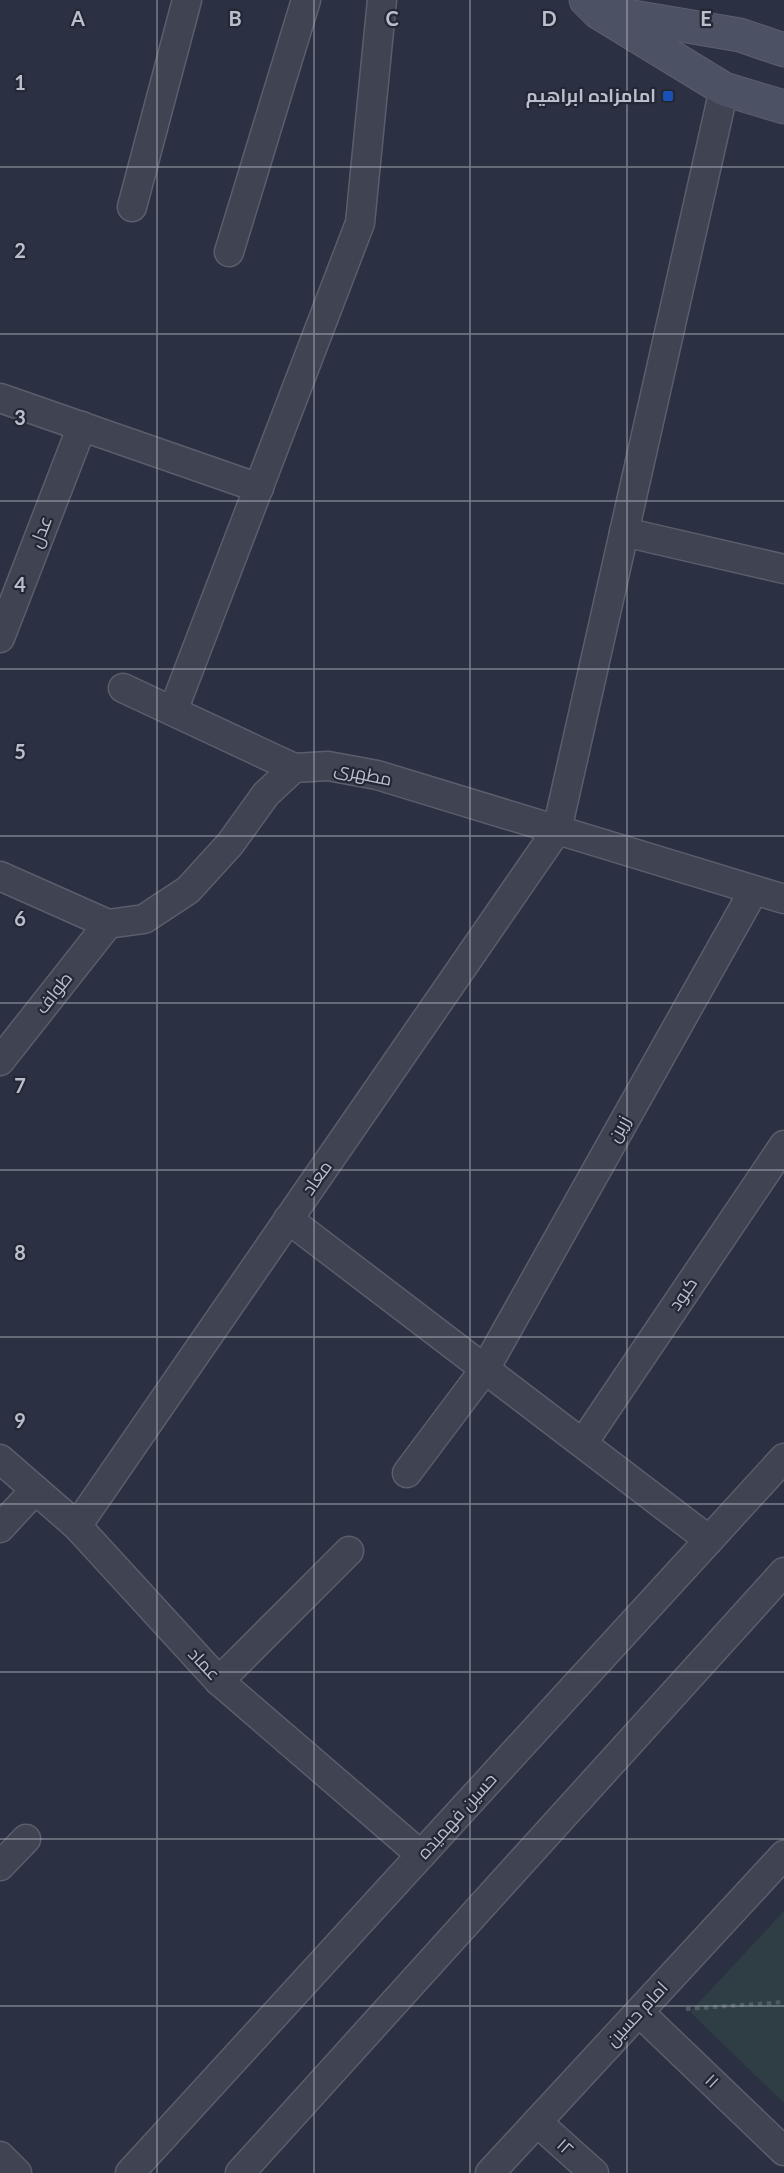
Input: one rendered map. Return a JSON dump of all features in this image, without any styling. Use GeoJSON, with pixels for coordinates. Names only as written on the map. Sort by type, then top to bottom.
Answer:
{"type":"FeatureCollection","features":[{"type":"Feature","properties":{"kind":"street"},"geometry":{"type":"LineString","coordinates":[[132,207],[187,0]]}},
{"type":"Feature","properties":{"kind":"street"},"geometry":{"type":"LineString","coordinates":[[230,252],[306,0]]}},
{"type":"Feature","properties":{"kind":"street"},"geometry":{"type":"LineString","coordinates":[[173,711],[360,223],[382,0]]}},
{"type":"Feature","properties":{"kind":"street"},"geometry":{"type":"LineString","coordinates":[[592,6],[740,35],[784,50]]}},
{"type":"Feature","properties":{"kind":"street"},"geometry":{"type":"LineString","coordinates":[[592,6],[724,90],[784,107]]}},
{"type":"Feature","properties":{"kind":"street"},"geometry":{"type":"LineString","coordinates":[[557,830],[724,90]]}},
{"type":"Feature","properties":{"kind":"street"},"geometry":{"type":"LineString","coordinates":[[0,398],[259,488]]}},
{"type":"Feature","properties":{"kind":"street","name":"عدل"},"geometry":{"type":"LineString","coordinates":[[0,638],[82,426]]}},
{"type":"Feature","properties":{"kind":"street"},"geometry":{"type":"LineString","coordinates":[[624,532],[784,569]]}},
{"type":"Feature","properties":{"kind":"street"},"geometry":{"type":"LineString","coordinates":[[0,876],[108,924],[144,919],[188,890],[230,844],[266,794],[294,768],[123,688]]}},
{"type":"Feature","properties":{"kind":"street","name":"مطهری"},"geometry":{"type":"LineString","coordinates":[[294,768],[328,766],[377,776],[784,899]]}},
{"type":"Feature","properties":{"kind":"street","name":"معاد"},"geometry":{"type":"LineString","coordinates":[[77,1526],[557,830]]}},
{"type":"Feature","properties":{"kind":"street","name":"زرین"},"geometry":{"type":"LineString","coordinates":[[407,1473],[484,1369],[754,890]]}},
{"type":"Feature","properties":{"kind":"street","name":"طواف"},"geometry":{"type":"LineString","coordinates":[[0,1061],[108,924]]}},
{"type":"Feature","properties":{"kind":"street","name":"کبود"},"geometry":{"type":"LineString","coordinates":[[583,1443],[784,1145]]}},
{"type":"Feature","properties":{"kind":"street"},"geometry":{"type":"LineString","coordinates":[[288,1220],[709,1540]]}},
{"type":"Feature","properties":{"kind":"street","name":"حسین فهمیده"},"geometry":{"type":"LineString","coordinates":[[130,2173],[784,1458]]}},
{"type":"Feature","properties":{"kind":"street","name":"عماد"},"geometry":{"type":"LineString","coordinates":[[0,1459],[77,1526],[219,1681],[421,1855]]}},
{"type":"Feature","properties":{"kind":"street"},"geometry":{"type":"LineString","coordinates":[[0,1528],[35,1490]]}},
{"type":"Feature","properties":{"kind":"street"},"geometry":{"type":"LineString","coordinates":[[219,1681],[349,1551]]}},
{"type":"Feature","properties":{"kind":"street"},"geometry":{"type":"LineString","coordinates":[[240,2173],[784,1572]]}},
{"type":"Feature","properties":{"kind":"street"},"geometry":{"type":"LineString","coordinates":[[0,1866],[26,1839]]}},
{"type":"Feature","properties":{"kind":"street","name":"امام حسین"},"geometry":{"type":"LineString","coordinates":[[490,2173],[784,1855]]}},
{"type":"Feature","properties":{"kind":"street","name":"۱۱"},"geometry":{"type":"LineString","coordinates":[[639,2012],[784,2151]]}},
{"type":"Feature","properties":{"kind":"street","name":"۱۲"},"geometry":{"type":"LineString","coordinates":[[537,2122],[594,2173]]}},
{"type":"Feature","properties":{"kind":"street"},"geometry":{"type":"LineString","coordinates":[[0,2156],[17,2173]]}},
{"type":"Feature","properties":{"kind":"path"},"geometry":{"type":"LineString","coordinates":[[639,2012],[784,2002]]}},
{"type":"Feature","properties":{"kind":"shaded area"},"geometry":{"type":"Polygon","coordinates":[[[784,1911],[784,2103],[690,2012],[784,1911]]]}},
{"type":"Feature","properties":{"kind":"place","name":"امامزاده ابراهیم"},"geometry":{"type":"Point","coordinates":[668,96]}}]}
